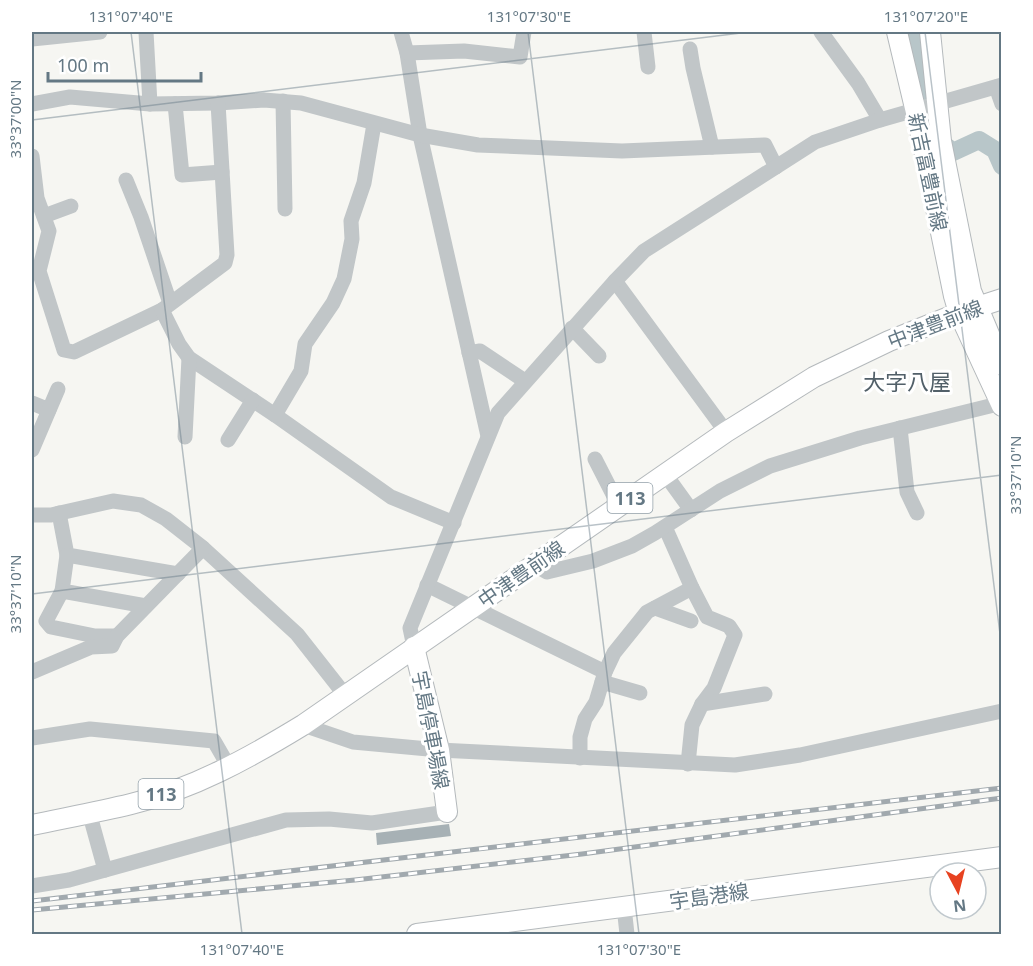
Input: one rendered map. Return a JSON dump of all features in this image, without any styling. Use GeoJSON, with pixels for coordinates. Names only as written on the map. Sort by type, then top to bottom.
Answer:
{"type":"FeatureCollection","features":[{"type":"Feature","properties":{"kind":"main road","name":"新吉富豊前線"},"geometry":{"type":"LineString","coordinates":[[897,32],[954,296],[968,310]]}},
{"type":"Feature","properties":{"kind":"main road","name":"新吉富豊前線"},"geometry":{"type":"LineString","coordinates":[[930,32],[936,104],[948,180],[971,291],[968,310]]}},
{"type":"Feature","properties":{"kind":"main road","name":"中津豊前線"},"geometry":{"type":"LineString","coordinates":[[32,825],[132,804],[229,767],[266,748],[303,725],[726,432],[814,377],[889,341],[1002,299]]}},
{"type":"Feature","properties":{"kind":"main road"},"geometry":{"type":"LineString","coordinates":[[968,310],[1002,365]]}},
{"type":"Feature","properties":{"kind":"main road"},"geometry":{"type":"LineString","coordinates":[[968,310],[1001,404]]}},
{"type":"Feature","properties":{"kind":"main road","name":"宇島停車場線"},"geometry":{"type":"LineString","coordinates":[[414,647],[439,750],[447,813]]}},
{"type":"Feature","properties":{"kind":"main road","name":"宇島港線"},"geometry":{"type":"LineString","coordinates":[[417,934],[487,930],[624,907],[1002,857]]}},
{"type":"Feature","properties":{"kind":"street"},"geometry":{"type":"LineString","coordinates":[[32,39],[100,32]]}},
{"type":"Feature","properties":{"kind":"street"},"geometry":{"type":"LineString","coordinates":[[146,32],[150,104]]}},
{"type":"Feature","properties":{"kind":"street"},"geometry":{"type":"LineString","coordinates":[[401,32],[407,53],[420,135],[488,436]]}},
{"type":"Feature","properties":{"kind":"street"},"geometry":{"type":"LineString","coordinates":[[407,53],[464,51],[520,57],[524,32]]}},
{"type":"Feature","properties":{"kind":"street"},"geometry":{"type":"LineString","coordinates":[[644,32],[648,67]]}},
{"type":"Feature","properties":{"kind":"street"},"geometry":{"type":"LineString","coordinates":[[821,32],[858,83],[880,120]]}},
{"type":"Feature","properties":{"kind":"street"},"geometry":{"type":"LineString","coordinates":[[690,49],[712,147]]}},
{"type":"Feature","properties":{"kind":"street"},"geometry":{"type":"LineString","coordinates":[[414,647],[410,628],[498,413],[572,328],[644,251],[815,141],[999,86],[1002,104]]}},
{"type":"Feature","properties":{"kind":"street"},"geometry":{"type":"LineString","coordinates":[[32,104],[70,97],[150,104],[283,101],[302,103],[420,135],[478,145],[622,151],[765,145],[776,167]]}},
{"type":"Feature","properties":{"kind":"street"},"geometry":{"type":"LineString","coordinates":[[283,101],[285,209]]}},
{"type":"Feature","properties":{"kind":"street"},"geometry":{"type":"LineString","coordinates":[[32,156],[37,198],[49,231],[39,272],[64,350],[74,352],[166,307],[225,263],[227,255],[218,103]]}},
{"type":"Feature","properties":{"kind":"street"},"geometry":{"type":"LineString","coordinates":[[175,104],[182,175],[222,172]]}},
{"type":"Feature","properties":{"kind":"street"},"geometry":{"type":"LineString","coordinates":[[275,415],[301,371],[305,344],[333,303],[344,279],[352,239],[351,221],[364,183],[374,124]]}},
{"type":"Feature","properties":{"kind":"street"},"geometry":{"type":"LineString","coordinates":[[126,180],[141,217],[166,307],[179,344],[189,358],[391,497],[454,523]]}},
{"type":"Feature","properties":{"kind":"street"},"geometry":{"type":"LineString","coordinates":[[44,216],[71,206]]}},
{"type":"Feature","properties":{"kind":"street"},"geometry":{"type":"LineString","coordinates":[[615,281],[726,432]]}},
{"type":"Feature","properties":{"kind":"street"},"geometry":{"type":"LineString","coordinates":[[572,328],[599,356]]}},
{"type":"Feature","properties":{"kind":"street"},"geometry":{"type":"LineString","coordinates":[[469,353],[480,351],[525,381]]}},
{"type":"Feature","properties":{"kind":"street"},"geometry":{"type":"LineString","coordinates":[[185,437],[189,358]]}},
{"type":"Feature","properties":{"kind":"street"},"geometry":{"type":"LineString","coordinates":[[32,450],[58,390]]}},
{"type":"Feature","properties":{"kind":"street"},"geometry":{"type":"LineString","coordinates":[[228,440],[253,400]]}},
{"type":"Feature","properties":{"kind":"street"},"geometry":{"type":"LineString","coordinates":[[32,404],[49,410]]}},
{"type":"Feature","properties":{"kind":"street"},"geometry":{"type":"LineString","coordinates":[[535,565],[547,572],[593,561],[632,546],[720,491],[770,466],[860,438],[1001,404]]}},
{"type":"Feature","properties":{"kind":"street"},"geometry":{"type":"LineString","coordinates":[[900,428],[907,492],[917,513]]}},
{"type":"Feature","properties":{"kind":"street"},"geometry":{"type":"LineString","coordinates":[[595,459],[619,506]]}},
{"type":"Feature","properties":{"kind":"street"},"geometry":{"type":"LineString","coordinates":[[665,474],[691,510]]}},
{"type":"Feature","properties":{"kind":"street"},"geometry":{"type":"LineString","coordinates":[[32,515],[59,513],[113,501],[141,505],[166,519],[203,548],[297,634],[345,695]]}},
{"type":"Feature","properties":{"kind":"street"},"geometry":{"type":"LineString","coordinates":[[59,513],[67,555],[62,591],[46,621],[51,627],[95,636],[117,636]]}},
{"type":"Feature","properties":{"kind":"street"},"geometry":{"type":"LineString","coordinates":[[665,527],[707,617],[729,626],[735,634],[714,688],[702,704],[692,725],[688,764]]}},
{"type":"Feature","properties":{"kind":"street"},"geometry":{"type":"LineString","coordinates":[[32,672],[91,647],[112,646],[117,636],[203,548]]}},
{"type":"Feature","properties":{"kind":"street"},"geometry":{"type":"LineString","coordinates":[[67,555],[178,574]]}},
{"type":"Feature","properties":{"kind":"street"},"geometry":{"type":"LineString","coordinates":[[427,585],[603,677],[640,693]]}},
{"type":"Feature","properties":{"kind":"street"},"geometry":{"type":"LineString","coordinates":[[580,758],[580,737],[585,719],[596,702],[603,677],[614,653],[647,612],[692,588]]}},
{"type":"Feature","properties":{"kind":"street"},"geometry":{"type":"LineString","coordinates":[[62,591],[146,606]]}},
{"type":"Feature","properties":{"kind":"street"},"geometry":{"type":"LineString","coordinates":[[655,608],[691,621]]}},
{"type":"Feature","properties":{"kind":"street"},"geometry":{"type":"LineString","coordinates":[[702,704],[765,694]]}},
{"type":"Feature","properties":{"kind":"street"},"geometry":{"type":"LineString","coordinates":[[303,725],[353,742],[439,750],[735,765],[800,755],[1002,711]]}},
{"type":"Feature","properties":{"kind":"street"},"geometry":{"type":"LineString","coordinates":[[32,738],[90,729],[214,741],[229,767]]}},
{"type":"Feature","properties":{"kind":"street"},"geometry":{"type":"LineString","coordinates":[[89,812],[105,870]]}},
{"type":"Feature","properties":{"kind":"street"},"geometry":{"type":"LineString","coordinates":[[32,886],[69,880],[286,820],[329,819],[372,822],[447,813]]}},
{"type":"Feature","properties":{"kind":"street"},"geometry":{"type":"LineString","coordinates":[[624,907],[627,934]]}},
{"type":"Feature","properties":{"kind":"building"},"geometry":{"type":"Polygon","coordinates":[[[449,824],[451,836],[377,845],[376,833],[449,824]]]}},
{"type":"Feature","properties":{"kind":"waterway"},"geometry":{"type":"LineString","coordinates":[[917,32],[913,42],[923,91]]}},
{"type":"Feature","properties":{"kind":"waterway"},"geometry":{"type":"LineString","coordinates":[[947,147],[953,152],[979,140],[995,150],[1002,166]]}},
{"type":"Feature","properties":{"kind":"railway"},"geometry":{"type":"LineString","coordinates":[[32,901],[1002,788]]}},
{"type":"Feature","properties":{"kind":"railway"},"geometry":{"type":"LineString","coordinates":[[32,910],[355,880],[582,854],[1002,798]]}},
{"type":"Feature","properties":{"kind":"district","name":"大字八屋"},"geometry":{"type":"Point","coordinates":[907,381]}}]}
